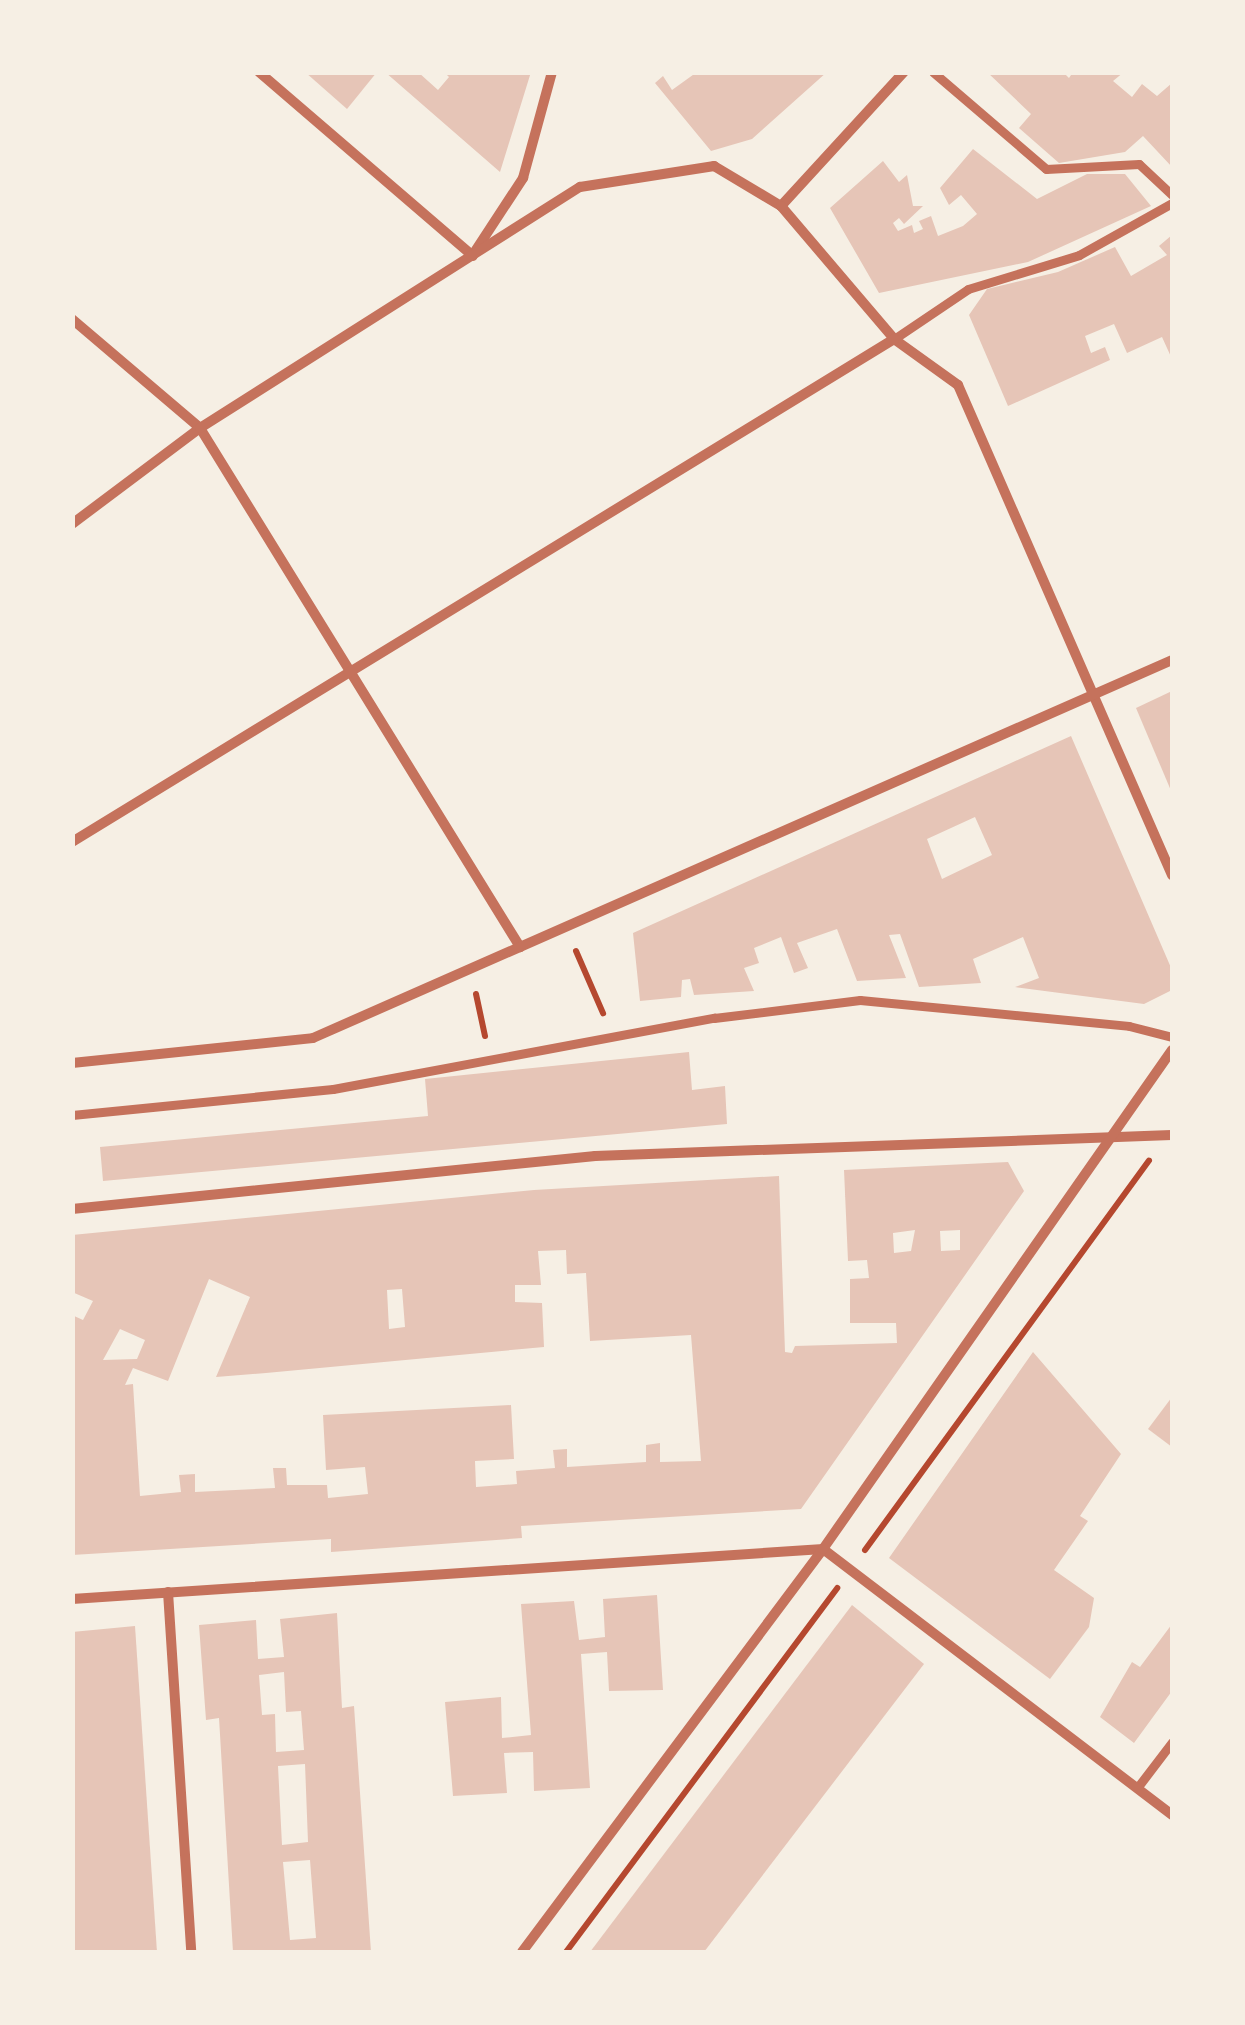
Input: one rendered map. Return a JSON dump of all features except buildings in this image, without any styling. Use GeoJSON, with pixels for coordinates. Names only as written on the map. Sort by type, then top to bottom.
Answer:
{"type":"FeatureCollection","features":[{"type":"Feature","properties":{"kind":"street"},"geometry":{"type":"LineString","coordinates":[[259,72],[473,256]]}},
{"type":"Feature","properties":{"kind":"street"},"geometry":{"type":"LineString","coordinates":[[473,256],[523,178],[552,72]]}},
{"type":"Feature","properties":{"kind":"street"},"geometry":{"type":"LineString","coordinates":[[780,206],[904,72]]}},
{"type":"Feature","properties":{"kind":"street"},"geometry":{"type":"LineString","coordinates":[[933,72],[1046,169],[1140,164],[1172,195]]}},
{"type":"Feature","properties":{"kind":"street"},"geometry":{"type":"LineString","coordinates":[[72,524],[200,428],[580,187],[714,166],[780,206],[894,339],[958,385],[1172,875]]}},
{"type":"Feature","properties":{"kind":"street"},"geometry":{"type":"LineString","coordinates":[[72,842],[894,339],[968,289],[1079,254],[1172,203]]}},
{"type":"Feature","properties":{"kind":"street"},"geometry":{"type":"LineString","coordinates":[[72,320],[200,428],[520,947]]}},
{"type":"Feature","properties":{"kind":"street"},"geometry":{"type":"LineString","coordinates":[[72,1063],[313,1038],[1172,660]]}},
{"type":"Feature","properties":{"kind":"street"},"geometry":{"type":"LineString","coordinates":[[72,1115],[333,1088],[612,1036],[860,1000],[1129,1026],[1172,1037]]}},
{"type":"Feature","properties":{"kind":"street"},"geometry":{"type":"LineString","coordinates":[[522,1952],[823,1549],[1172,1050]]}},
{"type":"Feature","properties":{"kind":"street"},"geometry":{"type":"LineString","coordinates":[[72,1208],[595,1156],[1172,1135]]}},
{"type":"Feature","properties":{"kind":"street"},"geometry":{"type":"LineString","coordinates":[[72,1598],[823,1549],[1172,1815]]}},
{"type":"Feature","properties":{"kind":"street"},"geometry":{"type":"LineString","coordinates":[[168,1592],[191,1952]]}},
{"type":"Feature","properties":{"kind":"street"},"geometry":{"type":"LineString","coordinates":[[1137,1788],[1172,1742]]}},
{"type":"Feature","properties":{"kind":"path"},"geometry":{"type":"LineString","coordinates":[[566,926],[612,1036]]}},
{"type":"Feature","properties":{"kind":"path"},"geometry":{"type":"LineString","coordinates":[[471,968],[490,1060]]}}]}
